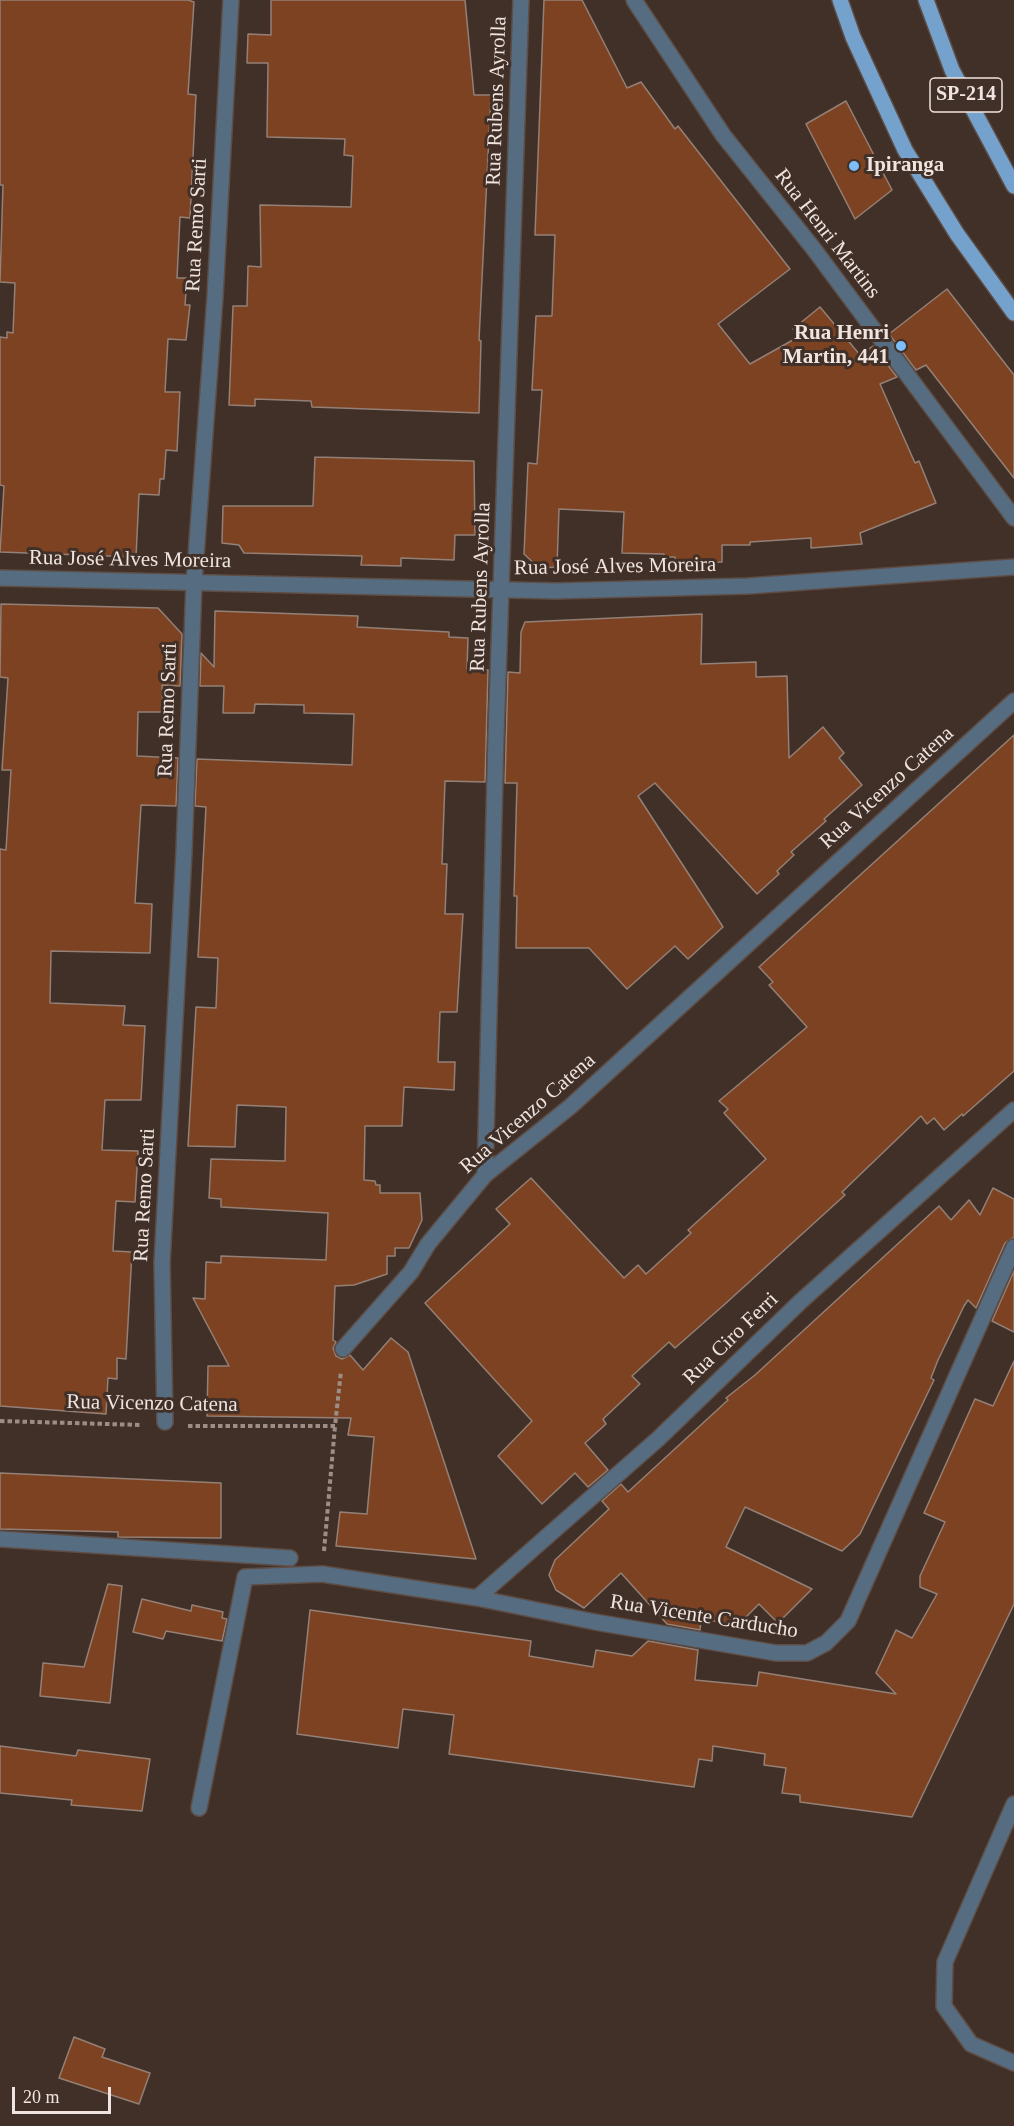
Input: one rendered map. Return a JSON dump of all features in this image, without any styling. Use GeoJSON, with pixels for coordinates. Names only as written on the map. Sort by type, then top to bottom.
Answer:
{"type":"FeatureCollection","features":[{"type":"Feature","properties":{"kind":"main road"},"geometry":{"type":"LineString","coordinates":[[840,0],[853,37],[905,150],[957,234],[1014,313]]}},
{"type":"Feature","properties":{"kind":"main road","name":"SP-214"},"geometry":{"type":"LineString","coordinates":[[926,0],[952,70],[1014,186]]}},
{"type":"Feature","properties":{"kind":"street","name":"Rua Remo Sarti"},"geometry":{"type":"LineString","coordinates":[[165,1422],[162,1263],[184,852],[194,583],[215,297],[231,0]]}},
{"type":"Feature","properties":{"kind":"street","name":"Rua Rubens Ayrolla"},"geometry":{"type":"LineString","coordinates":[[485,1175],[496,736],[503,590],[521,0]]}},
{"type":"Feature","properties":{"kind":"street","name":"Rua Henri Martins"},"geometry":{"type":"LineString","coordinates":[[634,0],[723,135],[813,248],[1014,518]]}},
{"type":"Feature","properties":{"kind":"street","name":"Rua José Alves Moreira"},"geometry":{"type":"LineString","coordinates":[[0,578],[503,590],[748,586],[1014,567]]}},
{"type":"Feature","properties":{"kind":"street","name":"Rua Vicenzo Catena"},"geometry":{"type":"LineString","coordinates":[[343,1349],[411,1272],[428,1244],[485,1175],[571,1106],[1014,701]]}},
{"type":"Feature","properties":{"kind":"street","name":"Rua Ciro Ferri"},"geometry":{"type":"LineString","coordinates":[[477,1598],[658,1439],[800,1302],[1014,1110]]}},
{"type":"Feature","properties":{"kind":"street","name":"Rua Vicente Carducho"},"geometry":{"type":"LineString","coordinates":[[199,1808],[245,1578],[322,1574],[477,1598],[595,1622],[776,1653],[807,1653],[826,1643],[848,1621],[1014,1247]]}},
{"type":"Feature","properties":{"kind":"street"},"geometry":{"type":"LineString","coordinates":[[0,1539],[290,1558]]}},
{"type":"Feature","properties":{"kind":"street"},"geometry":{"type":"LineString","coordinates":[[1014,1804],[945,1962],[944,2006],[971,2044],[1014,2063]]}},
{"type":"Feature","properties":{"kind":"path"},"geometry":{"type":"LineString","coordinates":[[322,1574],[343,1349]]}},
{"type":"Feature","properties":{"kind":"path","name":"Rua Vicenzo Catena"},"geometry":{"type":"LineString","coordinates":[[0,1421],[143,1425],[165,1422],[197,1428],[335,1426]]}},
{"type":"Feature","properties":{"kind":"building"},"geometry":{"type":"Polygon","coordinates":[[[0,0],[188,0],[194,2],[188,94],[196,95],[190,218],[180,217],[177,278],[187,278],[185,305],[190,305],[186,340],[168,339],[165,392],[180,392],[177,451],[166,450],[164,479],[160,479],[159,495],[139,494],[136,557],[0,552],[4,486],[0,485],[0,337],[7,338],[7,332],[13,333],[15,283],[0,282],[3,185],[0,185],[0,0]]]}},
{"type":"Feature","properties":{"kind":"building"},"geometry":{"type":"Polygon","coordinates":[[[271,0],[465,0],[474,95],[491,95],[479,340],[481,341],[479,413],[312,407],[311,401],[255,399],[255,406],[229,405],[233,306],[247,306],[248,266],[261,267],[260,205],[351,207],[353,156],[344,155],[345,139],[267,137],[268,63],[247,63],[248,34],[271,35],[271,0]]]}},
{"type":"Feature","properties":{"kind":"building"},"geometry":{"type":"Polygon","coordinates":[[[544,0],[582,0],[627,88],[641,82],[675,129],[678,126],[790,269],[718,324],[750,364],[800,336],[793,329],[820,307],[860,355],[873,346],[897,377],[880,384],[915,463],[919,461],[936,503],[860,533],[862,544],[811,548],[811,538],[750,542],[750,545],[722,545],[722,562],[675,564],[675,557],[664,557],[664,554],[622,553],[624,512],[559,509],[557,567],[539,568],[524,554],[528,463],[537,464],[542,390],[532,390],[536,316],[552,316],[555,235],[535,235],[544,0]]]}},
{"type":"Feature","properties":{"kind":"building","name":"Ipiranga"},"geometry":{"type":"Polygon","coordinates":[[[846,101],[892,190],[855,219],[806,124],[846,101]]]}},
{"type":"Feature","properties":{"kind":"building"},"geometry":{"type":"Polygon","coordinates":[[[947,289],[1014,375],[1014,478],[926,365],[916,370],[889,334],[947,289]]]}},
{"type":"Feature","properties":{"kind":"building"},"geometry":{"type":"Polygon","coordinates":[[[315,457],[474,461],[475,535],[455,535],[454,560],[401,558],[401,566],[361,565],[362,556],[244,553],[239,545],[222,543],[223,506],[313,506],[315,457]]]}},
{"type":"Feature","properties":{"kind":"building"},"geometry":{"type":"Polygon","coordinates":[[[1,604],[158,608],[182,634],[180,686],[162,685],[163,712],[138,712],[137,756],[178,758],[176,806],[141,805],[135,903],[152,904],[150,953],[51,951],[50,1003],[125,1006],[123,1025],[145,1026],[141,1100],[105,1100],[102,1150],[138,1151],[135,1202],[116,1201],[113,1251],[132,1252],[126,1359],[117,1358],[117,1379],[108,1378],[106,1414],[0,1406],[0,849],[6,850],[11,770],[2,770],[8,678],[0,677],[1,604]]]}},
{"type":"Feature","properties":{"kind":"building"},"geometry":{"type":"Polygon","coordinates":[[[215,611],[358,616],[357,627],[449,632],[449,637],[468,638],[467,669],[488,670],[485,782],[445,781],[442,864],[447,864],[445,914],[463,914],[457,1012],[440,1012],[438,1062],[455,1062],[454,1090],[404,1087],[402,1126],[365,1126],[364,1180],[375,1181],[376,1185],[380,1185],[380,1193],[420,1193],[422,1220],[409,1248],[395,1248],[395,1256],[387,1256],[387,1274],[354,1285],[335,1286],[333,1340],[336,1342],[333,1348],[336,1356],[342,1359],[350,1355],[363,1370],[391,1338],[408,1352],[476,1559],[336,1546],[340,1512],[367,1514],[374,1437],[348,1435],[351,1418],[207,1416],[208,1366],[229,1366],[193,1298],[205,1299],[206,1262],[221,1263],[221,1256],[326,1260],[328,1213],[221,1207],[221,1199],[209,1198],[211,1159],[285,1161],[286,1107],[237,1105],[235,1147],[188,1146],[196,1007],[216,1008],[218,958],[198,957],[206,807],[195,806],[197,759],[352,765],[354,714],[304,713],[304,705],[255,704],[254,713],[223,713],[224,686],[200,686],[201,653],[214,667],[215,611]]]}},
{"type":"Feature","properties":{"kind":"building"},"geometry":{"type":"Polygon","coordinates":[[[702,614],[701,664],[756,662],[756,677],[787,676],[789,758],[823,727],[844,753],[839,758],[862,785],[791,852],[794,855],[777,871],[779,874],[757,894],[655,783],[638,796],[723,927],[688,959],[675,946],[627,989],[589,948],[516,948],[517,896],[514,896],[517,783],[505,783],[508,672],[520,673],[521,632],[525,622],[702,614]]]}},
{"type":"Feature","properties":{"kind":"building"},"geometry":{"type":"Polygon","coordinates":[[[1014,735],[1014,1071],[944,1130],[934,1118],[927,1124],[921,1116],[842,1192],[845,1195],[725,1304],[675,1348],[669,1342],[632,1376],[640,1384],[603,1419],[606,1424],[585,1443],[608,1470],[588,1487],[575,1473],[542,1504],[498,1456],[532,1421],[425,1303],[510,1224],[496,1209],[531,1178],[624,1278],[638,1265],[646,1274],[691,1233],[688,1230],[766,1159],[724,1113],[728,1109],[719,1101],[807,1027],[769,985],[773,982],[759,967],[1014,735]]]}},
{"type":"Feature","properties":{"kind":"building"},"geometry":{"type":"Polygon","coordinates":[[[993,1188],[1014,1199],[1014,1237],[1005,1243],[976,1308],[968,1300],[964,1306],[938,1360],[931,1378],[934,1380],[860,1534],[842,1551],[745,1507],[726,1547],[812,1589],[778,1623],[759,1604],[738,1625],[701,1619],[700,1630],[667,1624],[621,1573],[584,1608],[556,1590],[549,1575],[555,1560],[609,1509],[602,1501],[621,1484],[628,1492],[728,1400],[726,1398],[755,1375],[939,1206],[951,1220],[969,1200],[980,1215],[993,1188]]]}},
{"type":"Feature","properties":{"kind":"building"},"geometry":{"type":"Polygon","coordinates":[[[1014,1271],[1014,1332],[992,1321],[1014,1271]]]}},
{"type":"Feature","properties":{"kind":"building"},"geometry":{"type":"Polygon","coordinates":[[[1014,1361],[1014,1604],[912,1817],[800,1802],[800,1795],[782,1793],[786,1768],[764,1765],[765,1754],[713,1746],[712,1761],[699,1759],[694,1787],[449,1754],[454,1715],[403,1709],[398,1748],[297,1734],[310,1610],[531,1641],[529,1656],[593,1667],[596,1650],[632,1656],[648,1641],[698,1650],[695,1680],[757,1686],[759,1672],[896,1694],[876,1673],[896,1630],[912,1638],[937,1594],[920,1587],[920,1576],[945,1522],[924,1513],[975,1399],[993,1406],[1014,1361]]]}},
{"type":"Feature","properties":{"kind":"building"},"geometry":{"type":"Polygon","coordinates":[[[0,1473],[221,1483],[221,1538],[118,1537],[118,1532],[0,1529],[0,1473]]]}},
{"type":"Feature","properties":{"kind":"building"},"geometry":{"type":"Polygon","coordinates":[[[108,1584],[122,1586],[110,1703],[40,1696],[43,1663],[84,1667],[108,1584]]]}},
{"type":"Feature","properties":{"kind":"building"},"geometry":{"type":"Polygon","coordinates":[[[142,1599],[191,1611],[192,1605],[223,1612],[222,1618],[227,1619],[222,1641],[166,1631],[163,1639],[133,1632],[142,1599]]]}},
{"type":"Feature","properties":{"kind":"building"},"geometry":{"type":"Polygon","coordinates":[[[0,1746],[76,1756],[78,1750],[150,1759],[142,1811],[71,1805],[72,1800],[0,1793],[0,1746]]]}},
{"type":"Feature","properties":{"kind":"building"},"geometry":{"type":"Polygon","coordinates":[[[74,2037],[105,2049],[102,2057],[150,2073],[139,2104],[59,2078],[74,2037]]]}},
{"type":"Feature","properties":{"kind":"place","name":"Ipiranga"},"geometry":{"type":"Point","coordinates":[854,166]}},
{"type":"Feature","properties":{"kind":"place","name":"Rua Henri Martin, 441"},"geometry":{"type":"Point","coordinates":[901,346]}}]}
